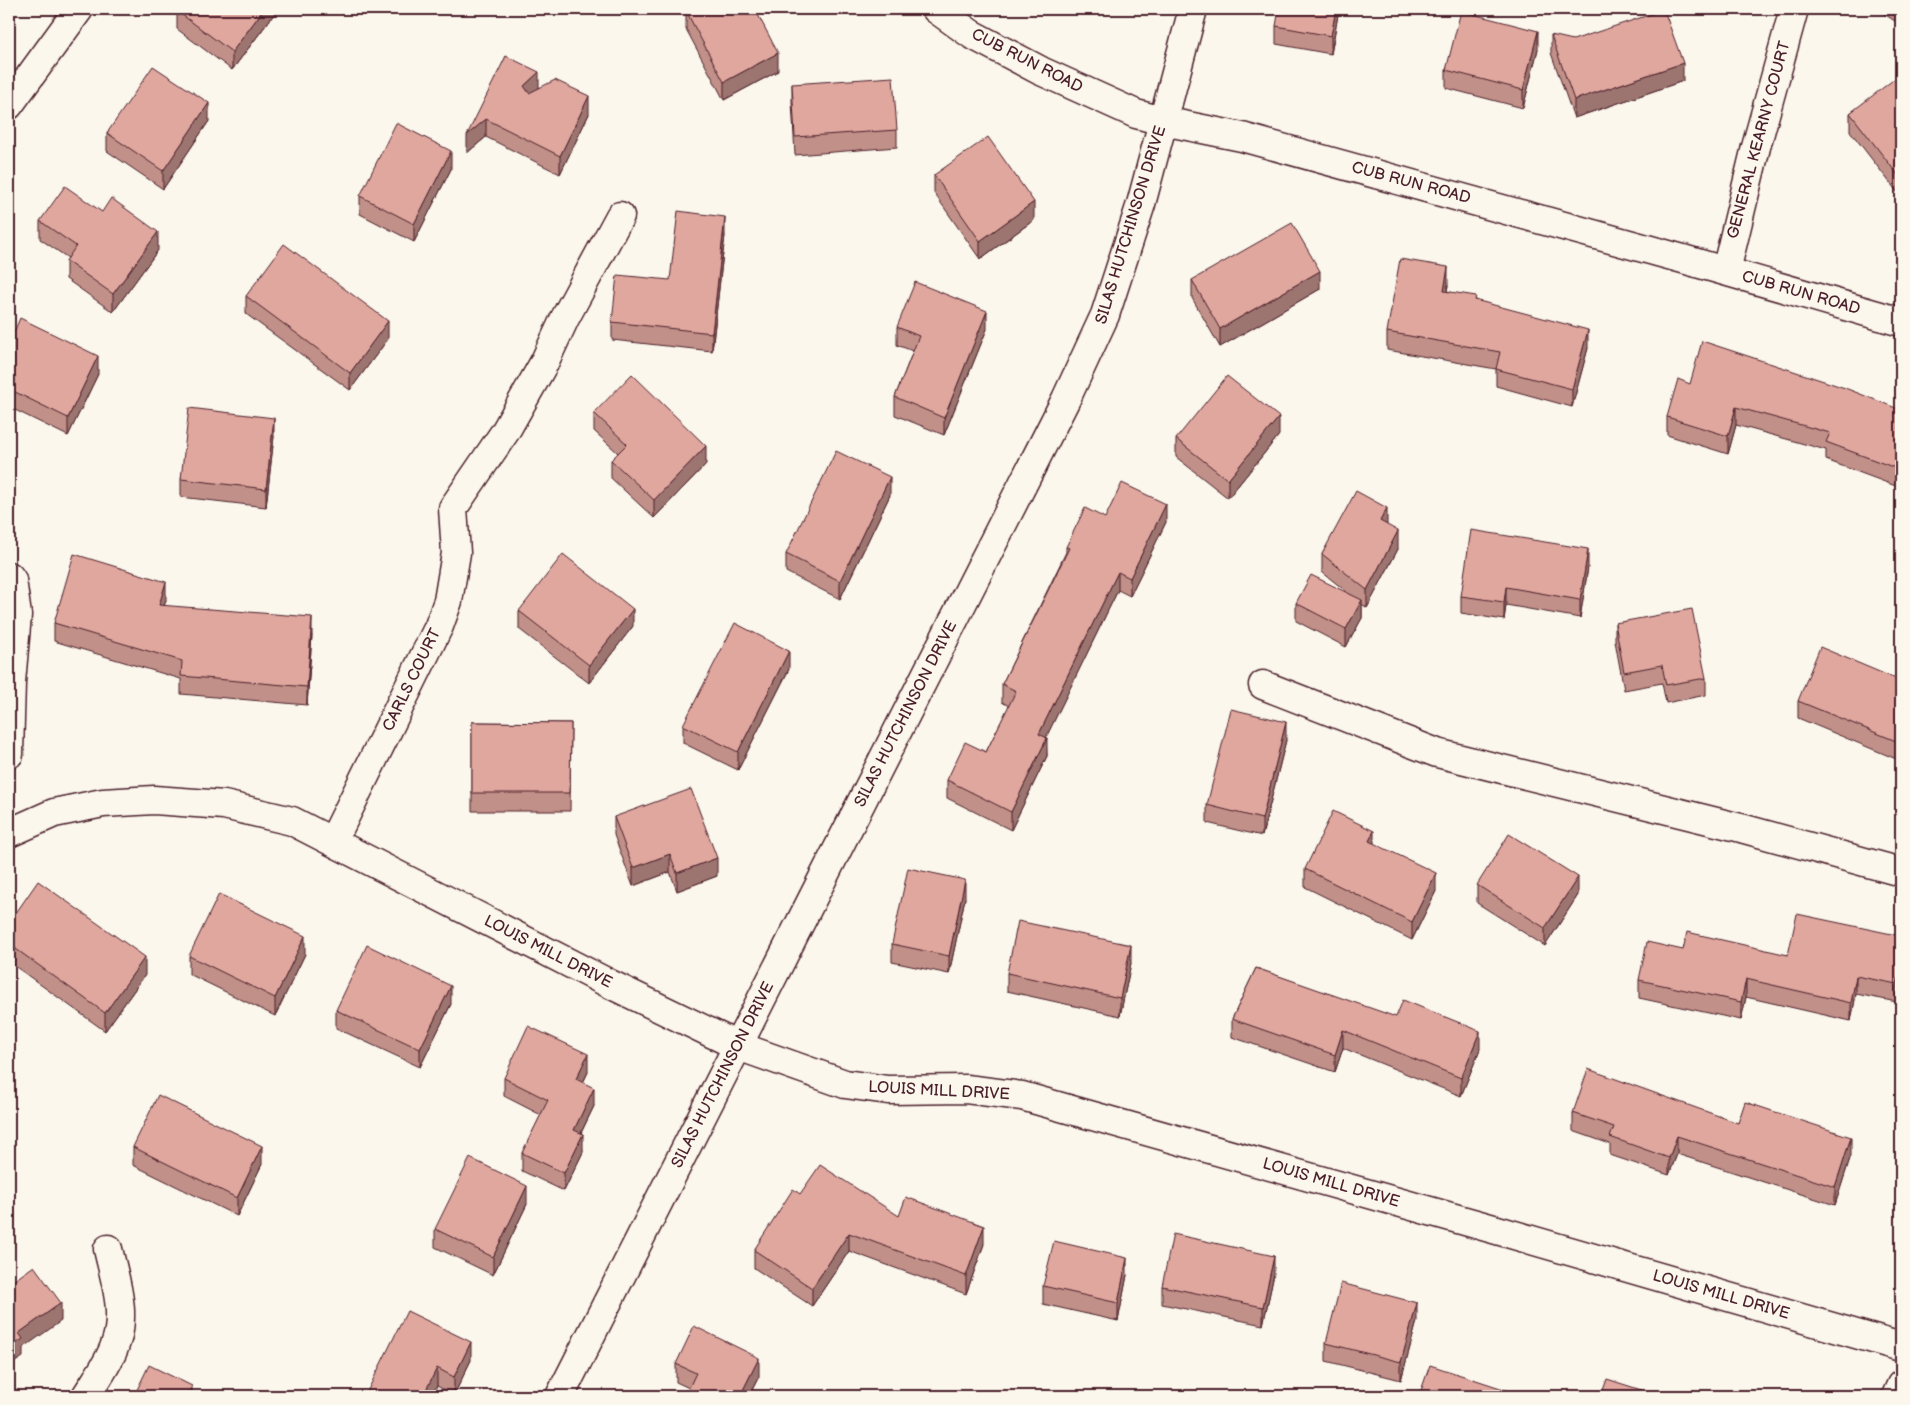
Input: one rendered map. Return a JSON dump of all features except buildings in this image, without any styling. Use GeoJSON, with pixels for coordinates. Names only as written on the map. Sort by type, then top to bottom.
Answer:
{"type":"FeatureCollection","features":[{"type":"Feature","properties":{"kind":"street"},"geometry":{"type":"LineString","coordinates":[[9,105],[79,9]]}},
{"type":"Feature","properties":{"kind":"street","name":"CUB RUN ROAD"},"geometry":{"type":"LineString","coordinates":[[936,9],[971,34],[1041,71],[1136,114],[1242,137],[1726,271],[1901,322]]}},
{"type":"Feature","properties":{"kind":"street","name":"SILAS HUTCHINSON DRIVE"},"geometry":{"type":"LineString","coordinates":[[560,1396],[1066,400],[1105,315],[1141,204],[1193,9]]}},
{"type":"Feature","properties":{"kind":"street","name":"GENERAL KEARNY COURT"},"geometry":{"type":"LineString","coordinates":[[1726,271],[1756,147],[1794,9]]}},
{"type":"Feature","properties":{"kind":"street","name":"CARLS COURT"},"geometry":{"type":"LineString","coordinates":[[333,841],[439,626],[448,601],[456,553],[453,508],[505,432],[544,363],[565,318],[620,216]]}},
{"type":"Feature","properties":{"kind":"street"},"geometry":{"type":"LineString","coordinates":[[9,576],[12,580],[17,615],[11,682],[9,754]]}},
{"type":"Feature","properties":{"kind":"street"},"geometry":{"type":"LineString","coordinates":[[1263,685],[1437,753],[1741,828],[1901,872]]}},
{"type":"Feature","properties":{"kind":"street","name":"LOUIS MILL DRIVE"},"geometry":{"type":"LineString","coordinates":[[9,833],[54,814],[103,803],[154,800],[224,805],[292,821],[610,984],[738,1046],[845,1084],[888,1090],[966,1089],[1022,1096],[1497,1230],[1901,1347]]}},
{"type":"Feature","properties":{"kind":"street"},"geometry":{"type":"LineString","coordinates":[[86,1396],[115,1346],[120,1327],[120,1308],[108,1249]]}},
{"type":"Feature","properties":{"kind":"street"},"geometry":{"type":"LineString","coordinates":[[1896,1396],[1901,1385]]}}]}
